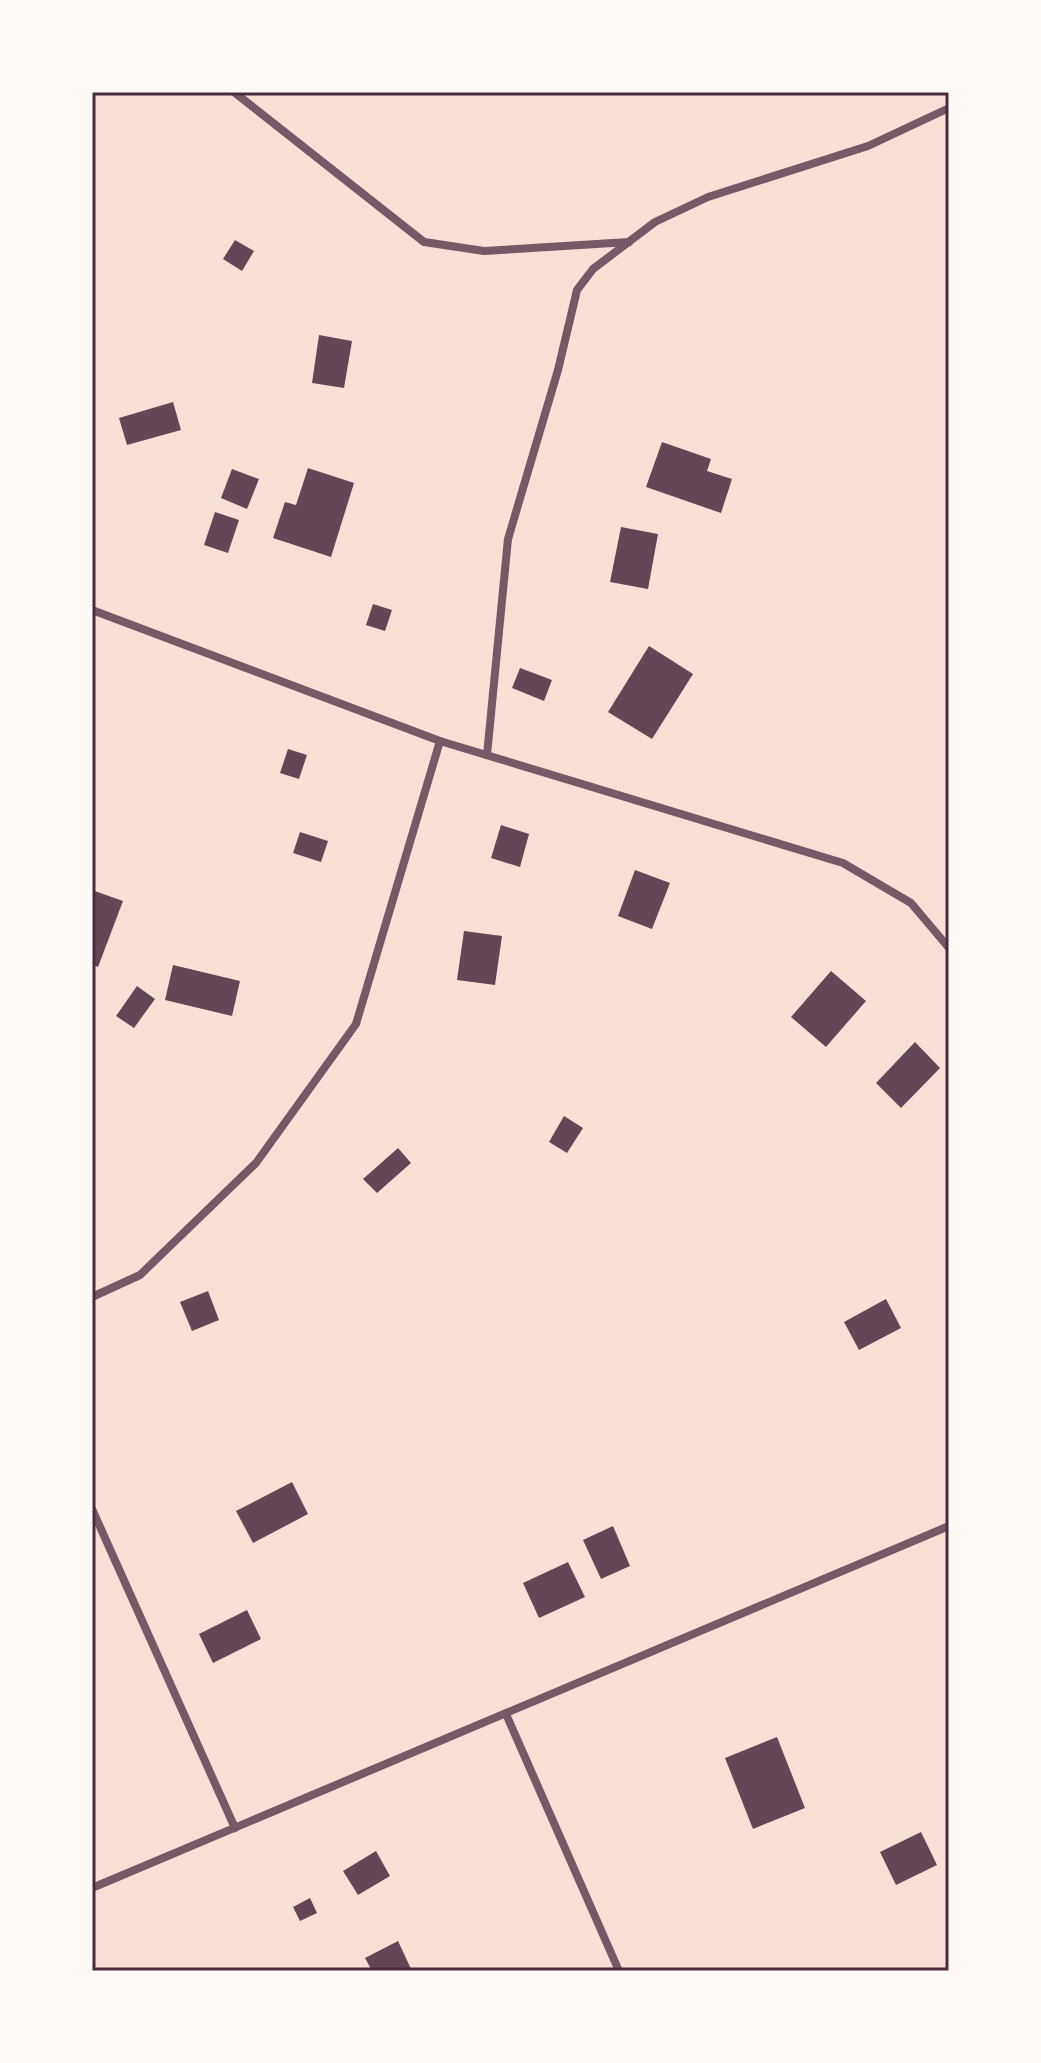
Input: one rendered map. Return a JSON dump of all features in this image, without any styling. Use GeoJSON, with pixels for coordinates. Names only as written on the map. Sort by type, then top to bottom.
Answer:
{"type":"FeatureCollection","features":[{"type":"Feature","properties":{"kind":"street"},"geometry":{"type":"LineString","coordinates":[[234,92],[424,242],[484,251],[630,242]]}},
{"type":"Feature","properties":{"kind":"street"},"geometry":{"type":"LineString","coordinates":[[487,755],[508,539],[558,370],[577,290],[593,269],[655,222],[708,197],[868,146],[949,108]]}},
{"type":"Feature","properties":{"kind":"street"},"geometry":{"type":"LineString","coordinates":[[92,610],[440,741],[843,863],[911,903],[949,948]]}},
{"type":"Feature","properties":{"kind":"street"},"geometry":{"type":"LineString","coordinates":[[92,1297],[140,1275],[256,1163],[356,1024],[440,741]]}},
{"type":"Feature","properties":{"kind":"street"},"geometry":{"type":"LineString","coordinates":[[92,1509],[235,1828]]}},
{"type":"Feature","properties":{"kind":"street"},"geometry":{"type":"LineString","coordinates":[[92,1888],[949,1526]]}},
{"type":"Feature","properties":{"kind":"street"},"geometry":{"type":"LineString","coordinates":[[506,1714],[619,1971]]}},
{"type":"Feature","properties":{"kind":"building"},"geometry":{"type":"Polygon","coordinates":[[[235,240],[254,251],[242,271],[223,259],[235,240]]]}},
{"type":"Feature","properties":{"kind":"building"},"geometry":{"type":"Polygon","coordinates":[[[319,335],[352,341],[344,388],[312,383],[319,335]]]}},
{"type":"Feature","properties":{"kind":"building"},"geometry":{"type":"Polygon","coordinates":[[[173,402],[181,430],[127,445],[119,418],[173,402]]]}},
{"type":"Feature","properties":{"kind":"building"},"geometry":{"type":"Polygon","coordinates":[[[662,442],[711,459],[707,471],[732,479],[721,513],[646,487],[662,442]]]}},
{"type":"Feature","properties":{"kind":"building"},"geometry":{"type":"Polygon","coordinates":[[[308,468],[354,483],[331,557],[273,538],[285,502],[296,505],[308,468]]]}},
{"type":"Feature","properties":{"kind":"building"},"geometry":{"type":"Polygon","coordinates":[[[232,469],[259,479],[247,509],[221,498],[232,469]]]}},
{"type":"Feature","properties":{"kind":"building"},"geometry":{"type":"Polygon","coordinates":[[[215,512],[239,520],[228,553],[204,545],[215,512]]]}},
{"type":"Feature","properties":{"kind":"building"},"geometry":{"type":"Polygon","coordinates":[[[621,527],[658,534],[648,589],[610,582],[621,527]]]}},
{"type":"Feature","properties":{"kind":"building"},"geometry":{"type":"Polygon","coordinates":[[[373,604],[392,610],[385,631],[366,625],[373,604]]]}},
{"type":"Feature","properties":{"kind":"building"},"geometry":{"type":"Polygon","coordinates":[[[649,646],[693,674],[652,739],[608,712],[649,646]]]}},
{"type":"Feature","properties":{"kind":"building"},"geometry":{"type":"Polygon","coordinates":[[[520,668],[552,680],[544,701],[512,688],[520,668]]]}},
{"type":"Feature","properties":{"kind":"building"},"geometry":{"type":"Polygon","coordinates":[[[288,749],[307,755],[299,779],[280,773],[288,749]]]}},
{"type":"Feature","properties":{"kind":"building"},"geometry":{"type":"Polygon","coordinates":[[[501,825],[529,834],[520,867],[491,858],[501,825]]]}},
{"type":"Feature","properties":{"kind":"building"},"geometry":{"type":"Polygon","coordinates":[[[300,832],[328,841],[321,862],[293,853],[300,832]]]}},
{"type":"Feature","properties":{"kind":"building"},"geometry":{"type":"Polygon","coordinates":[[[635,870],[670,883],[652,929],[618,916],[635,870]]]}},
{"type":"Feature","properties":{"kind":"building"},"geometry":{"type":"Polygon","coordinates":[[[92,890],[123,901],[98,967],[92,965],[92,890]]]}},
{"type":"Feature","properties":{"kind":"building"},"geometry":{"type":"Polygon","coordinates":[[[464,931],[502,936],[495,985],[457,980],[464,931]]]}},
{"type":"Feature","properties":{"kind":"building"},"geometry":{"type":"Polygon","coordinates":[[[173,965],[240,981],[232,1016],[165,1000],[173,965]]]}},
{"type":"Feature","properties":{"kind":"building"},"geometry":{"type":"Polygon","coordinates":[[[831,971],[866,1001],[826,1047],[791,1017],[831,971]]]}},
{"type":"Feature","properties":{"kind":"building"},"geometry":{"type":"Polygon","coordinates":[[[137,986],[155,999],[134,1028],[116,1016],[137,986]]]}},
{"type":"Feature","properties":{"kind":"building"},"geometry":{"type":"Polygon","coordinates":[[[915,1042],[940,1068],[901,1108],[876,1083],[915,1042]]]}},
{"type":"Feature","properties":{"kind":"building"},"geometry":{"type":"Polygon","coordinates":[[[564,1116],[583,1128],[567,1153],[549,1142],[564,1116]]]}},
{"type":"Feature","properties":{"kind":"building"},"geometry":{"type":"Polygon","coordinates":[[[398,1148],[411,1163],[377,1193],[363,1179],[398,1148]]]}},
{"type":"Feature","properties":{"kind":"building"},"geometry":{"type":"Polygon","coordinates":[[[208,1291],[219,1320],[192,1331],[180,1302],[208,1291]]]}},
{"type":"Feature","properties":{"kind":"building"},"geometry":{"type":"Polygon","coordinates":[[[886,1299],[901,1328],[859,1350],[844,1322],[886,1299]]]}},
{"type":"Feature","properties":{"kind":"building"},"geometry":{"type":"Polygon","coordinates":[[[292,1482],[308,1514],[253,1543],[236,1511],[292,1482]]]}},
{"type":"Feature","properties":{"kind":"building"},"geometry":{"type":"Polygon","coordinates":[[[613,1526],[630,1566],[601,1579],[583,1540],[613,1526]]]}},
{"type":"Feature","properties":{"kind":"building"},"geometry":{"type":"Polygon","coordinates":[[[568,1562],[585,1597],[539,1618],[523,1583],[568,1562]]]}},
{"type":"Feature","properties":{"kind":"building"},"geometry":{"type":"Polygon","coordinates":[[[247,1610],[261,1639],[213,1663],[199,1634],[247,1610]]]}},
{"type":"Feature","properties":{"kind":"building"},"geometry":{"type":"Polygon","coordinates":[[[777,1737],[805,1808],[753,1829],[725,1758],[777,1737]]]}},
{"type":"Feature","properties":{"kind":"building"},"geometry":{"type":"Polygon","coordinates":[[[921,1832],[937,1865],[896,1885],[880,1852],[921,1832]]]}},
{"type":"Feature","properties":{"kind":"building"},"geometry":{"type":"Polygon","coordinates":[[[376,1851],[390,1876],[358,1895],[343,1871],[376,1851]]]}},
{"type":"Feature","properties":{"kind":"building"},"geometry":{"type":"Polygon","coordinates":[[[310,1898],[317,1913],[300,1921],[293,1907],[310,1898]]]}},
{"type":"Feature","properties":{"kind":"building"},"geometry":{"type":"Polygon","coordinates":[[[398,1941],[412,1971],[372,1971],[365,1958],[398,1941]]]}}]}
